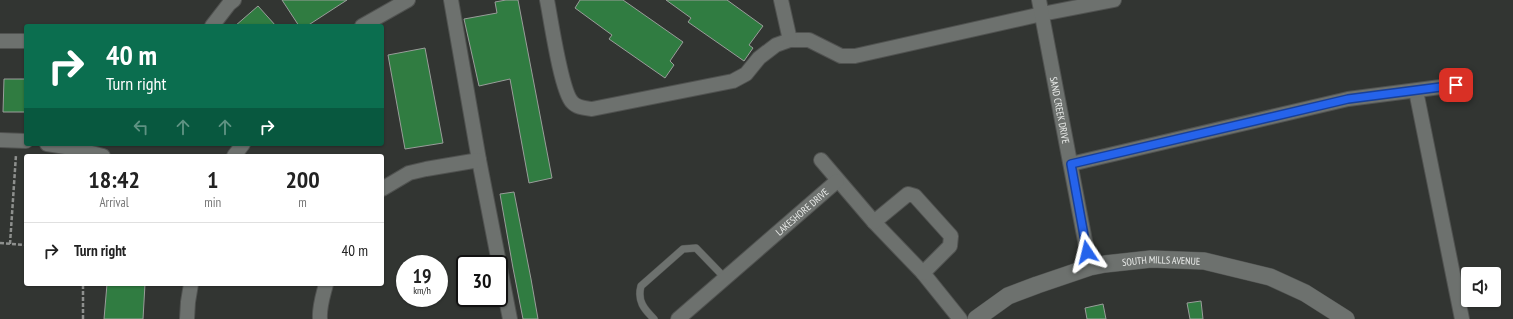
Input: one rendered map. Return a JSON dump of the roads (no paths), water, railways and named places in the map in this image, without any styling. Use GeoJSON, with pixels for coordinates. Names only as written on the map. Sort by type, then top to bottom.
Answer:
{"type":"FeatureCollection","features":[{"type":"Feature","properties":{"kind":"street"},"geometry":{"type":"LineString","coordinates":[[214,24],[229,4],[234,0]]}},
{"type":"Feature","properties":{"kind":"street"},"geometry":{"type":"LineString","coordinates":[[451,0],[479,160],[510,319]]}},
{"type":"Feature","properties":{"kind":"street"},"geometry":{"type":"LineString","coordinates":[[547,0],[564,86],[572,102],[579,107],[592,109],[733,81],[746,74],[759,58],[776,45],[790,40],[809,40],[841,56],[855,56],[1042,14],[1114,0]]}},
{"type":"Feature","properties":{"kind":"street"},"geometry":{"type":"LineString","coordinates":[[782,0],[790,40]]}},
{"type":"Feature","properties":{"kind":"street","name":"SAND CREEK DRIVE"},"geometry":{"type":"LineString","coordinates":[[1040,0],[1090,267]]}},
{"type":"Feature","properties":{"kind":"street"},"geometry":{"type":"LineString","coordinates":[[366,24],[406,1]]}},
{"type":"Feature","properties":{"kind":"street"},"geometry":{"type":"LineString","coordinates":[[0,41],[24,41]]}},
{"type":"Feature","properties":{"kind":"street"},"geometry":{"type":"LineString","coordinates":[[1071,164],[1348,99],[1456,85]]}},
{"type":"Feature","properties":{"kind":"street"},"geometry":{"type":"LineString","coordinates":[[1416,91],[1462,319]]}},
{"type":"Feature","properties":{"kind":"street"},"geometry":{"type":"LineString","coordinates":[[0,140],[21,141]]}},
{"type":"Feature","properties":{"kind":"street"},"geometry":{"type":"LineString","coordinates":[[73,146],[97,154]]}},
{"type":"Feature","properties":{"kind":"street"},"geometry":{"type":"LineString","coordinates":[[384,188],[408,173],[479,160]]}},
{"type":"Feature","properties":{"kind":"street"},"geometry":{"type":"LineString","coordinates":[[820,160],[838,181]]}},
{"type":"Feature","properties":{"kind":"street","name":"LAKESHORE DRIVE"},"geometry":{"type":"LineString","coordinates":[[678,319],[838,181],[874,222],[923,273],[960,319]]}},
{"type":"Feature","properties":{"kind":"street"},"geometry":{"type":"LineString","coordinates":[[874,222],[908,194],[915,196],[951,236],[950,246],[923,273]]}},
{"type":"Feature","properties":{"kind":"street","name":"SOUTH MILLS AVENUE"},"geometry":{"type":"LineString","coordinates":[[976,319],[1008,296],[1036,285],[1090,267],[1151,259],[1204,261],[1270,277],[1305,293],[1339,317]]}},
{"type":"Feature","properties":{"kind":"street"},"geometry":{"type":"LineString","coordinates":[[188,319],[188,302],[191,286]]}},
{"type":"Feature","properties":{"kind":"street"},"geometry":{"type":"LineString","coordinates":[[320,319],[322,298],[325,286]]}},
{"type":"Feature","properties":{"kind":"lane"},"geometry":{"type":"LineString","coordinates":[[654,319],[642,307],[639,294],[641,286],[683,249],[696,248],[725,278]]}}]}
